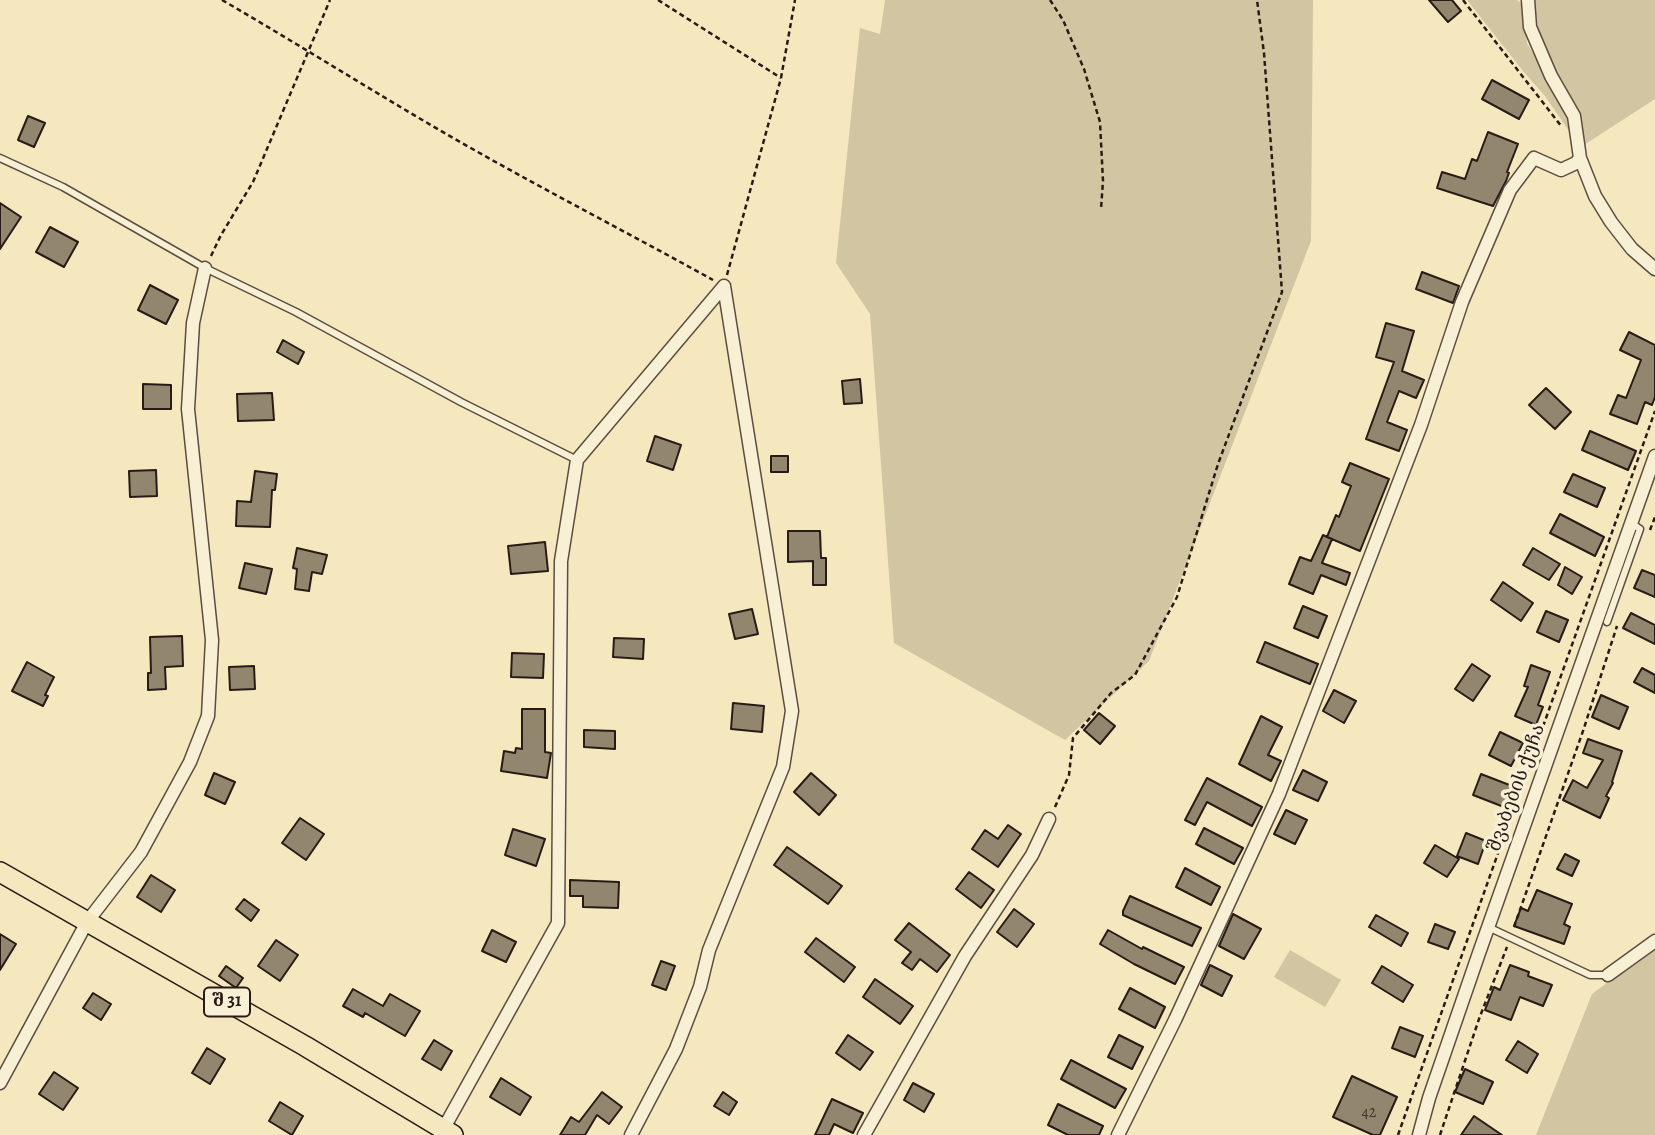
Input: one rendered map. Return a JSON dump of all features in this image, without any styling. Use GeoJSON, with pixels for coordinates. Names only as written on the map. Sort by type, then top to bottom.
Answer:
{"type":"FeatureCollection","features":[{"type":"Feature","properties":{"kind":"main road","name":"შ 31"},"geometry":{"type":"LineString","coordinates":[[0,872],[305,1046],[446,1133]]}},
{"type":"Feature","properties":{"kind":"street"},"geometry":{"type":"LineString","coordinates":[[1528,0],[1531,27],[1551,76],[1574,116],[1580,158],[1595,196],[1632,249],[1655,269]]}},
{"type":"Feature","properties":{"kind":"street"},"geometry":{"type":"LineString","coordinates":[[1118,1135],[1175,1020],[1279,794],[1421,425],[1462,302],[1510,190],[1534,158],[1561,170],[1580,158]]}},
{"type":"Feature","properties":{"kind":"street"},"geometry":{"type":"LineString","coordinates":[[0,1083],[87,922],[141,852],[190,762],[208,716],[212,640],[188,409],[193,323],[205,268]]}},
{"type":"Feature","properties":{"kind":"street"},"geometry":{"type":"LineString","coordinates":[[446,1133],[558,923],[561,561],[577,460],[724,286]]}},
{"type":"Feature","properties":{"kind":"street"},"geometry":{"type":"LineString","coordinates":[[631,1135],[676,1049],[700,987],[709,950],[783,766],[792,711],[724,286]]}},
{"type":"Feature","properties":{"kind":"street","name":"შვაბების ქუჩა"},"geometry":{"type":"LineString","coordinates":[[1419,1135],[1429,1098],[1488,927],[1631,523],[1652,476],[1655,456]]}},
{"type":"Feature","properties":{"kind":"street"},"geometry":{"type":"LineString","coordinates":[[864,1135],[965,956],[1031,855],[1049,819]]}},
{"type":"Feature","properties":{"kind":"street"},"geometry":{"type":"LineString","coordinates":[[1608,975],[1655,941]]}},
{"type":"Feature","properties":{"kind":"lane"},"geometry":{"type":"LineString","coordinates":[[0,158],[63,187],[205,268],[296,312],[461,402],[577,460]]}},
{"type":"Feature","properties":{"kind":"lane"},"geometry":{"type":"LineString","coordinates":[[1607,622],[1640,529],[1631,523]]}},
{"type":"Feature","properties":{"kind":"lane"},"geometry":{"type":"LineString","coordinates":[[1488,927],[1590,975],[1608,975]]}},
{"type":"Feature","properties":{"kind":"path"},"geometry":{"type":"LineString","coordinates":[[222,0],[471,148],[724,286],[782,78],[795,0]]}},
{"type":"Feature","properties":{"kind":"path"},"geometry":{"type":"LineString","coordinates":[[205,268],[221,234],[253,182],[330,0]]}},
{"type":"Feature","properties":{"kind":"path"},"geometry":{"type":"LineString","coordinates":[[658,0],[782,78]]}},
{"type":"Feature","properties":{"kind":"path"},"geometry":{"type":"LineString","coordinates":[[1050,0],[1063,20],[1084,69],[1100,122],[1104,181],[1101,209]]}},
{"type":"Feature","properties":{"kind":"path"},"geometry":{"type":"LineString","coordinates":[[1049,819],[1069,775],[1073,738],[1111,693],[1135,675],[1177,597],[1218,464],[1282,292],[1264,53],[1257,0]]}},
{"type":"Feature","properties":{"kind":"path"},"geometry":{"type":"LineString","coordinates":[[1462,0],[1563,129]]}},
{"type":"Feature","properties":{"kind":"path"},"geometry":{"type":"LineString","coordinates":[[1398,1135],[1655,411]]}},
{"type":"Feature","properties":{"kind":"path"},"geometry":{"type":"LineString","coordinates":[[1651,529],[1655,517]]}},
{"type":"Feature","properties":{"kind":"path"},"geometry":{"type":"LineString","coordinates":[[1440,1135],[1583,731],[1617,627]]}},
{"type":"Feature","properties":{"kind":"shaded area"},"geometry":{"type":"Polygon","coordinates":[[[885,0],[1313,0],[1311,241],[1149,661],[1065,740],[894,643],[870,314],[836,263],[860,28],[880,34],[885,0]]]}},
{"type":"Feature","properties":{"kind":"shaded area"},"geometry":{"type":"Polygon","coordinates":[[[1467,0],[1517,0],[1521,3],[1527,43],[1553,88],[1573,137],[1545,96],[1467,0]]]}},
{"type":"Feature","properties":{"kind":"shaded area"},"geometry":{"type":"Polygon","coordinates":[[[1532,0],[1655,0],[1655,99],[1584,145],[1576,109],[1537,36],[1532,0]]]}},
{"type":"Feature","properties":{"kind":"shaded area"},"geometry":{"type":"Polygon","coordinates":[[[1655,947],[1655,1135],[1536,1135],[1592,994],[1655,947]]]}},
{"type":"Feature","properties":{"kind":"shaded area"},"geometry":{"type":"Polygon","coordinates":[[[1290,950],[1341,980],[1325,1007],[1274,977],[1290,950]]]}},
{"type":"Feature","properties":{"kind":"building"},"geometry":{"type":"Polygon","coordinates":[[[1429,0],[1452,0],[1461,11],[1448,22],[1429,0]]]}},
{"type":"Feature","properties":{"kind":"building"},"geometry":{"type":"Polygon","coordinates":[[[1492,80],[1529,100],[1519,119],[1482,99],[1492,80]]]}},
{"type":"Feature","properties":{"kind":"building"},"geometry":{"type":"Polygon","coordinates":[[[28,116],[45,123],[34,147],[18,140],[28,116]]]}},
{"type":"Feature","properties":{"kind":"building"},"geometry":{"type":"Polygon","coordinates":[[[1488,132],[1518,144],[1506,181],[1493,206],[1437,188],[1442,172],[1465,179],[1472,159],[1477,161],[1488,132]]]}},
{"type":"Feature","properties":{"kind":"building"},"geometry":{"type":"Polygon","coordinates":[[[0,203],[21,217],[0,249],[0,203]]]}},
{"type":"Feature","properties":{"kind":"building"},"geometry":{"type":"Polygon","coordinates":[[[50,227],[78,242],[64,267],[36,252],[50,227]]]}},
{"type":"Feature","properties":{"kind":"building"},"geometry":{"type":"Polygon","coordinates":[[[1422,272],[1459,286],[1453,303],[1416,289],[1422,272]]]}},
{"type":"Feature","properties":{"kind":"building"},"geometry":{"type":"Polygon","coordinates":[[[150,285],[178,300],[166,324],[138,310],[150,285]]]}},
{"type":"Feature","properties":{"kind":"building"},"geometry":{"type":"Polygon","coordinates":[[[1386,323],[1414,331],[1402,371],[1424,380],[1416,398],[1399,391],[1387,422],[1407,430],[1399,451],[1366,439],[1394,362],[1376,357],[1386,323]]]}},
{"type":"Feature","properties":{"kind":"building"},"geometry":{"type":"Polygon","coordinates":[[[1629,332],[1655,345],[1655,397],[1652,405],[1645,402],[1637,424],[1610,414],[1618,395],[1626,398],[1641,360],[1620,350],[1629,332]]]}},
{"type":"Feature","properties":{"kind":"building"},"geometry":{"type":"Polygon","coordinates":[[[283,340],[304,352],[298,364],[277,352],[283,340]]]}},
{"type":"Feature","properties":{"kind":"building"},"geometry":{"type":"Polygon","coordinates":[[[860,379],[862,403],[844,404],[842,381],[860,379]]]}},
{"type":"Feature","properties":{"kind":"building"},"geometry":{"type":"Polygon","coordinates":[[[143,384],[171,385],[171,409],[143,409],[143,384]]]}},
{"type":"Feature","properties":{"kind":"building"},"geometry":{"type":"Polygon","coordinates":[[[1546,388],[1571,412],[1555,429],[1529,405],[1546,388]]]}},
{"type":"Feature","properties":{"kind":"building"},"geometry":{"type":"Polygon","coordinates":[[[272,393],[274,420],[238,421],[237,394],[272,393]]]}},
{"type":"Feature","properties":{"kind":"building"},"geometry":{"type":"Polygon","coordinates":[[[1590,431],[1636,451],[1628,470],[1582,450],[1590,431]]]}},
{"type":"Feature","properties":{"kind":"building"},"geometry":{"type":"Polygon","coordinates":[[[655,436],[681,445],[673,470],[647,461],[655,436]]]}},
{"type":"Feature","properties":{"kind":"building"},"geometry":{"type":"Polygon","coordinates":[[[771,456],[788,456],[788,472],[771,472],[771,456]]]}},
{"type":"Feature","properties":{"kind":"building"},"geometry":{"type":"Polygon","coordinates":[[[1350,463],[1389,479],[1360,551],[1332,539],[1322,563],[1350,573],[1346,585],[1321,575],[1313,594],[1289,584],[1300,557],[1311,561],[1323,535],[1327,537],[1336,515],[1339,517],[1351,486],[1342,482],[1350,463]]]}},
{"type":"Feature","properties":{"kind":"building"},"geometry":{"type":"Polygon","coordinates":[[[156,470],[157,496],[130,497],[129,471],[156,470]]]}},
{"type":"Feature","properties":{"kind":"building"},"geometry":{"type":"Polygon","coordinates":[[[255,471],[277,474],[275,490],[272,490],[270,527],[236,526],[237,501],[251,502],[255,471]]]}},
{"type":"Feature","properties":{"kind":"building"},"geometry":{"type":"Polygon","coordinates":[[[1573,474],[1605,488],[1597,507],[1564,492],[1573,474]]]}},
{"type":"Feature","properties":{"kind":"building"},"geometry":{"type":"Polygon","coordinates":[[[1560,514],[1604,537],[1595,556],[1550,533],[1560,514]]]}},
{"type":"Feature","properties":{"kind":"building"},"geometry":{"type":"Polygon","coordinates":[[[788,531],[820,531],[821,558],[826,558],[826,585],[813,585],[813,561],[788,562],[788,531]]]}},
{"type":"Feature","properties":{"kind":"building"},"geometry":{"type":"Polygon","coordinates":[[[545,542],[548,571],[511,574],[508,546],[545,542]]]}},
{"type":"Feature","properties":{"kind":"building"},"geometry":{"type":"Polygon","coordinates":[[[297,548],[327,555],[322,574],[312,572],[309,591],[295,589],[297,569],[293,568],[297,548]]]}},
{"type":"Feature","properties":{"kind":"building"},"geometry":{"type":"Polygon","coordinates":[[[1533,548],[1560,564],[1549,580],[1523,565],[1533,548]]]}},
{"type":"Feature","properties":{"kind":"building"},"geometry":{"type":"Polygon","coordinates":[[[245,563],[272,569],[266,594],[239,588],[245,563]]]}},
{"type":"Feature","properties":{"kind":"building"},"geometry":{"type":"Polygon","coordinates":[[[1565,567],[1582,577],[1572,594],[1558,585],[1565,567]]]}},
{"type":"Feature","properties":{"kind":"building"},"geometry":{"type":"Polygon","coordinates":[[[1642,570],[1655,575],[1655,597],[1634,588],[1642,570]]]}},
{"type":"Feature","properties":{"kind":"building"},"geometry":{"type":"Polygon","coordinates":[[[1503,582],[1533,603],[1521,621],[1491,600],[1503,582]]]}},
{"type":"Feature","properties":{"kind":"building"},"geometry":{"type":"Polygon","coordinates":[[[1303,606],[1327,616],[1318,638],[1294,628],[1303,606]]]}},
{"type":"Feature","properties":{"kind":"building"},"geometry":{"type":"Polygon","coordinates":[[[752,609],[758,634],[735,639],[729,614],[752,609]]]}},
{"type":"Feature","properties":{"kind":"building"},"geometry":{"type":"Polygon","coordinates":[[[1546,611],[1568,620],[1559,642],[1537,632],[1546,611]]]}},
{"type":"Feature","properties":{"kind":"building"},"geometry":{"type":"Polygon","coordinates":[[[1631,613],[1655,625],[1655,644],[1623,628],[1631,613]]]}},
{"type":"Feature","properties":{"kind":"building"},"geometry":{"type":"Polygon","coordinates":[[[182,636],[183,666],[165,667],[166,689],[148,690],[148,673],[151,673],[150,637],[182,636]]]}},
{"type":"Feature","properties":{"kind":"building"},"geometry":{"type":"Polygon","coordinates":[[[614,638],[644,639],[643,659],[613,657],[614,638]]]}},
{"type":"Feature","properties":{"kind":"building"},"geometry":{"type":"Polygon","coordinates":[[[1265,642],[1318,664],[1310,684],[1257,662],[1265,642]]]}},
{"type":"Feature","properties":{"kind":"building"},"geometry":{"type":"Polygon","coordinates":[[[512,653],[544,654],[543,678],[511,677],[512,653]]]}},
{"type":"Feature","properties":{"kind":"building"},"geometry":{"type":"Polygon","coordinates":[[[27,662],[54,677],[43,706],[12,691],[27,662]]]}},
{"type":"Feature","properties":{"kind":"building"},"geometry":{"type":"Polygon","coordinates":[[[1472,664],[1490,676],[1473,701],[1455,689],[1472,664]]]}},
{"type":"Feature","properties":{"kind":"building"},"geometry":{"type":"Polygon","coordinates":[[[1531,665],[1550,672],[1538,705],[1543,707],[1536,725],[1515,716],[1528,687],[1524,686],[1531,665]]]}},
{"type":"Feature","properties":{"kind":"building"},"geometry":{"type":"Polygon","coordinates":[[[254,666],[255,689],[230,690],[229,667],[254,666]]]}},
{"type":"Feature","properties":{"kind":"building"},"geometry":{"type":"Polygon","coordinates":[[[1642,668],[1655,675],[1655,693],[1634,682],[1642,668]]]}},
{"type":"Feature","properties":{"kind":"building"},"geometry":{"type":"Polygon","coordinates":[[[1334,690],[1356,701],[1344,723],[1323,711],[1334,690]]]}},
{"type":"Feature","properties":{"kind":"building"},"geometry":{"type":"Polygon","coordinates":[[[1601,695],[1628,707],[1619,729],[1592,717],[1601,695]]]}},
{"type":"Feature","properties":{"kind":"building"},"geometry":{"type":"Polygon","coordinates":[[[733,703],[764,706],[762,732],[731,729],[733,703]]]}},
{"type":"Feature","properties":{"kind":"building"},"geometry":{"type":"Polygon","coordinates":[[[522,709],[545,709],[545,752],[551,753],[547,778],[501,771],[504,751],[515,753],[516,748],[522,749],[522,709]]]}},
{"type":"Feature","properties":{"kind":"building"},"geometry":{"type":"Polygon","coordinates":[[[1099,713],[1115,726],[1100,744],[1084,730],[1099,713]]]}},
{"type":"Feature","properties":{"kind":"building"},"geometry":{"type":"Polygon","coordinates":[[[1261,716],[1282,727],[1268,755],[1281,761],[1271,781],[1239,764],[1261,716]]]}},
{"type":"Feature","properties":{"kind":"building"},"geometry":{"type":"Polygon","coordinates":[[[584,730],[615,731],[615,749],[584,747],[584,730]]]}},
{"type":"Feature","properties":{"kind":"building"},"geometry":{"type":"Polygon","coordinates":[[[1500,732],[1523,743],[1511,766],[1489,755],[1500,732]]]}},
{"type":"Feature","properties":{"kind":"building"},"geometry":{"type":"Polygon","coordinates":[[[1588,739],[1622,751],[1613,783],[1606,796],[1609,798],[1600,818],[1563,800],[1573,780],[1587,788],[1603,760],[1583,753],[1588,739]]]}},
{"type":"Feature","properties":{"kind":"building"},"geometry":{"type":"Polygon","coordinates":[[[1303,770],[1327,782],[1318,801],[1293,790],[1303,770]]]}},
{"type":"Feature","properties":{"kind":"building"},"geometry":{"type":"Polygon","coordinates":[[[214,773],[235,782],[225,804],[205,795],[214,773]]]}},
{"type":"Feature","properties":{"kind":"building"},"geometry":{"type":"Polygon","coordinates":[[[811,773],[836,795],[819,815],[794,792],[811,773]]]}},
{"type":"Feature","properties":{"kind":"building"},"geometry":{"type":"Polygon","coordinates":[[[1481,774],[1512,786],[1504,807],[1473,795],[1481,774]]]}},
{"type":"Feature","properties":{"kind":"building"},"geometry":{"type":"Polygon","coordinates":[[[1207,778],[1262,807],[1252,826],[1207,802],[1195,825],[1185,820],[1207,778]]]}},
{"type":"Feature","properties":{"kind":"building"},"geometry":{"type":"Polygon","coordinates":[[[1286,810],[1307,820],[1295,844],[1274,834],[1286,810]]]}},
{"type":"Feature","properties":{"kind":"building"},"geometry":{"type":"Polygon","coordinates":[[[300,818],[324,834],[306,860],[282,843],[300,818]]]}},
{"type":"Feature","properties":{"kind":"building"},"geometry":{"type":"Polygon","coordinates":[[[1008,825],[1021,834],[998,867],[972,849],[985,830],[998,839],[1008,825]]]}},
{"type":"Feature","properties":{"kind":"building"},"geometry":{"type":"Polygon","coordinates":[[[1204,828],[1243,848],[1234,864],[1196,844],[1204,828]]]}},
{"type":"Feature","properties":{"kind":"building"},"geometry":{"type":"Polygon","coordinates":[[[513,829],[545,839],[536,866],[505,855],[513,829]]]}},
{"type":"Feature","properties":{"kind":"building"},"geometry":{"type":"Polygon","coordinates":[[[1466,833],[1486,841],[1478,864],[1457,856],[1466,833]]]}},
{"type":"Feature","properties":{"kind":"building"},"geometry":{"type":"Polygon","coordinates":[[[1435,845],[1459,859],[1447,877],[1424,863],[1435,845]]]}},
{"type":"Feature","properties":{"kind":"building"},"geometry":{"type":"Polygon","coordinates":[[[787,847],[842,886],[828,904],[774,865],[787,847]]]}},
{"type":"Feature","properties":{"kind":"building"},"geometry":{"type":"Polygon","coordinates":[[[1565,854],[1579,861],[1572,876],[1557,869],[1565,854]]]}},
{"type":"Feature","properties":{"kind":"building"},"geometry":{"type":"Polygon","coordinates":[[[1185,868],[1220,887],[1211,905],[1176,887],[1185,868]]]}},
{"type":"Feature","properties":{"kind":"building"},"geometry":{"type":"Polygon","coordinates":[[[969,872],[994,890],[981,908],[956,889],[969,872]]]}},
{"type":"Feature","properties":{"kind":"building"},"geometry":{"type":"Polygon","coordinates":[[[151,875],[175,890],[161,912],[137,897],[151,875]]]}},
{"type":"Feature","properties":{"kind":"building"},"geometry":{"type":"Polygon","coordinates":[[[570,880],[619,882],[618,908],[583,907],[583,896],[570,896],[570,880]]]}},
{"type":"Feature","properties":{"kind":"building"},"geometry":{"type":"Polygon","coordinates":[[[1537,890],[1572,904],[1564,924],[1570,927],[1564,944],[1514,926],[1521,908],[1528,911],[1537,890]]]}},
{"type":"Feature","properties":{"kind":"building"},"geometry":{"type":"Polygon","coordinates":[[[1130,896],[1201,928],[1192,946],[1123,915],[1130,896]]]}},
{"type":"Feature","properties":{"kind":"building"},"geometry":{"type":"Polygon","coordinates":[[[244,899],[259,910],[251,921],[236,909],[244,899]]]}},
{"type":"Feature","properties":{"kind":"building"},"geometry":{"type":"Polygon","coordinates":[[[1014,909],[1034,924],[1017,947],[997,932],[1014,909]]]}},
{"type":"Feature","properties":{"kind":"building"},"geometry":{"type":"Polygon","coordinates":[[[1233,914],[1261,929],[1244,959],[1219,946],[1233,914]]]}},
{"type":"Feature","properties":{"kind":"building"},"geometry":{"type":"Polygon","coordinates":[[[1376,915],[1408,933],[1401,946],[1369,927],[1376,915]]]}},
{"type":"Feature","properties":{"kind":"building"},"geometry":{"type":"Polygon","coordinates":[[[909,923],[950,955],[937,972],[920,959],[912,970],[902,963],[911,952],[895,940],[909,923]]]}},
{"type":"Feature","properties":{"kind":"building"},"geometry":{"type":"Polygon","coordinates":[[[1435,924],[1455,932],[1448,949],[1428,942],[1435,924]]]}},
{"type":"Feature","properties":{"kind":"building"},"geometry":{"type":"Polygon","coordinates":[[[492,930],[516,942],[506,962],[482,951],[492,930]]]}},
{"type":"Feature","properties":{"kind":"building"},"geometry":{"type":"Polygon","coordinates":[[[1108,930],[1142,949],[1143,947],[1184,967],[1175,984],[1100,944],[1108,930]]]}},
{"type":"Feature","properties":{"kind":"building"},"geometry":{"type":"Polygon","coordinates":[[[0,934],[16,944],[0,970],[0,934]]]}},
{"type":"Feature","properties":{"kind":"building"},"geometry":{"type":"Polygon","coordinates":[[[816,938],[855,967],[844,982],[805,952],[816,938]]]}},
{"type":"Feature","properties":{"kind":"building"},"geometry":{"type":"Polygon","coordinates":[[[276,940],[298,955],[280,981],[258,966],[276,940]]]}},
{"type":"Feature","properties":{"kind":"building"},"geometry":{"type":"Polygon","coordinates":[[[661,961],[675,966],[666,990],[652,985],[661,961]]]}},
{"type":"Feature","properties":{"kind":"building"},"geometry":{"type":"Polygon","coordinates":[[[1210,965],[1232,976],[1222,996],[1201,985],[1210,965]]]}},
{"type":"Feature","properties":{"kind":"building"},"geometry":{"type":"Polygon","coordinates":[[[1510,965],[1529,972],[1528,976],[1552,985],[1543,1006],[1520,997],[1511,1020],[1485,1010],[1494,987],[1500,990],[1510,965]]]}},
{"type":"Feature","properties":{"kind":"building"},"geometry":{"type":"Polygon","coordinates":[[[226,966],[243,978],[236,988],[219,976],[226,966]]]}},
{"type":"Feature","properties":{"kind":"building"},"geometry":{"type":"Polygon","coordinates":[[[1382,966],[1413,985],[1403,1002],[1372,983],[1382,966]]]}},
{"type":"Feature","properties":{"kind":"building"},"geometry":{"type":"Polygon","coordinates":[[[875,979],[913,1006],[900,1024],[863,997],[875,979]]]}},
{"type":"Feature","properties":{"kind":"building"},"geometry":{"type":"Polygon","coordinates":[[[1130,988],[1165,1007],[1155,1028],[1119,1009],[1130,988]]]}},
{"type":"Feature","properties":{"kind":"building"},"geometry":{"type":"Polygon","coordinates":[[[353,989],[383,1006],[390,994],[420,1011],[405,1036],[365,1013],[363,1017],[343,1006],[353,989]]]}},
{"type":"Feature","properties":{"kind":"building"},"geometry":{"type":"Polygon","coordinates":[[[93,993],[111,1004],[101,1020],[83,1008],[93,993]]]}},
{"type":"Feature","properties":{"kind":"building"},"geometry":{"type":"Polygon","coordinates":[[[1400,1027],[1423,1036],[1415,1057],[1392,1048],[1400,1027]]]}},
{"type":"Feature","properties":{"kind":"building"},"geometry":{"type":"Polygon","coordinates":[[[848,1035],[873,1052],[860,1070],[836,1053],[848,1035]]]}},
{"type":"Feature","properties":{"kind":"building"},"geometry":{"type":"Polygon","coordinates":[[[1119,1035],[1143,1047],[1132,1069],[1108,1057],[1119,1035]]]}},
{"type":"Feature","properties":{"kind":"building"},"geometry":{"type":"Polygon","coordinates":[[[434,1040],[452,1051],[441,1070],[422,1059],[434,1040]]]}},
{"type":"Feature","properties":{"kind":"building"},"geometry":{"type":"Polygon","coordinates":[[[1518,1041],[1538,1054],[1527,1073],[1506,1060],[1518,1041]]]}},
{"type":"Feature","properties":{"kind":"building"},"geometry":{"type":"Polygon","coordinates":[[[207,1048],[225,1059],[210,1084],[192,1073],[207,1048]]]}},
{"type":"Feature","properties":{"kind":"building"},"geometry":{"type":"Polygon","coordinates":[[[1071,1060],[1126,1089],[1115,1108],[1061,1079],[1071,1060]]]}},
{"type":"Feature","properties":{"kind":"building"},"geometry":{"type":"Polygon","coordinates":[[[1465,1069],[1493,1082],[1483,1104],[1455,1092],[1465,1069]]]}},
{"type":"Feature","properties":{"kind":"building"},"geometry":{"type":"Polygon","coordinates":[[[54,1072],[78,1088],[63,1110],[39,1094],[54,1072]]]}},
{"type":"Feature","properties":{"kind":"building"},"geometry":{"type":"Polygon","coordinates":[[[1352,1076],[1397,1097],[1380,1135],[1373,1135],[1333,1117],[1352,1076]]]}},
{"type":"Feature","properties":{"kind":"building"},"geometry":{"type":"Polygon","coordinates":[[[501,1078],[531,1097],[520,1115],[490,1097],[501,1078]]]}},
{"type":"Feature","properties":{"kind":"building"},"geometry":{"type":"Polygon","coordinates":[[[913,1083],[934,1094],[924,1112],[904,1100],[913,1083]]]}},
{"type":"Feature","properties":{"kind":"building"},"geometry":{"type":"Polygon","coordinates":[[[602,1092],[622,1107],[609,1124],[597,1115],[585,1135],[560,1135],[571,1117],[579,1122],[602,1092]]]}},
{"type":"Feature","properties":{"kind":"building"},"geometry":{"type":"Polygon","coordinates":[[[723,1092],[737,1102],[729,1115],[714,1106],[723,1092]]]}},
{"type":"Feature","properties":{"kind":"building"},"geometry":{"type":"Polygon","coordinates":[[[832,1099],[863,1113],[853,1133],[834,1124],[829,1135],[815,1135],[832,1099]]]}},
{"type":"Feature","properties":{"kind":"building"},"geometry":{"type":"Polygon","coordinates":[[[280,1102],[303,1116],[292,1135],[269,1121],[280,1102]]]}},
{"type":"Feature","properties":{"kind":"building"},"geometry":{"type":"Polygon","coordinates":[[[1058,1104],[1103,1126],[1099,1135],[1068,1135],[1048,1125],[1058,1104]]]}},
{"type":"Feature","properties":{"kind":"building"},"geometry":{"type":"Polygon","coordinates":[[[1474,1116],[1502,1135],[1461,1135],[1474,1116]]]}}]}
